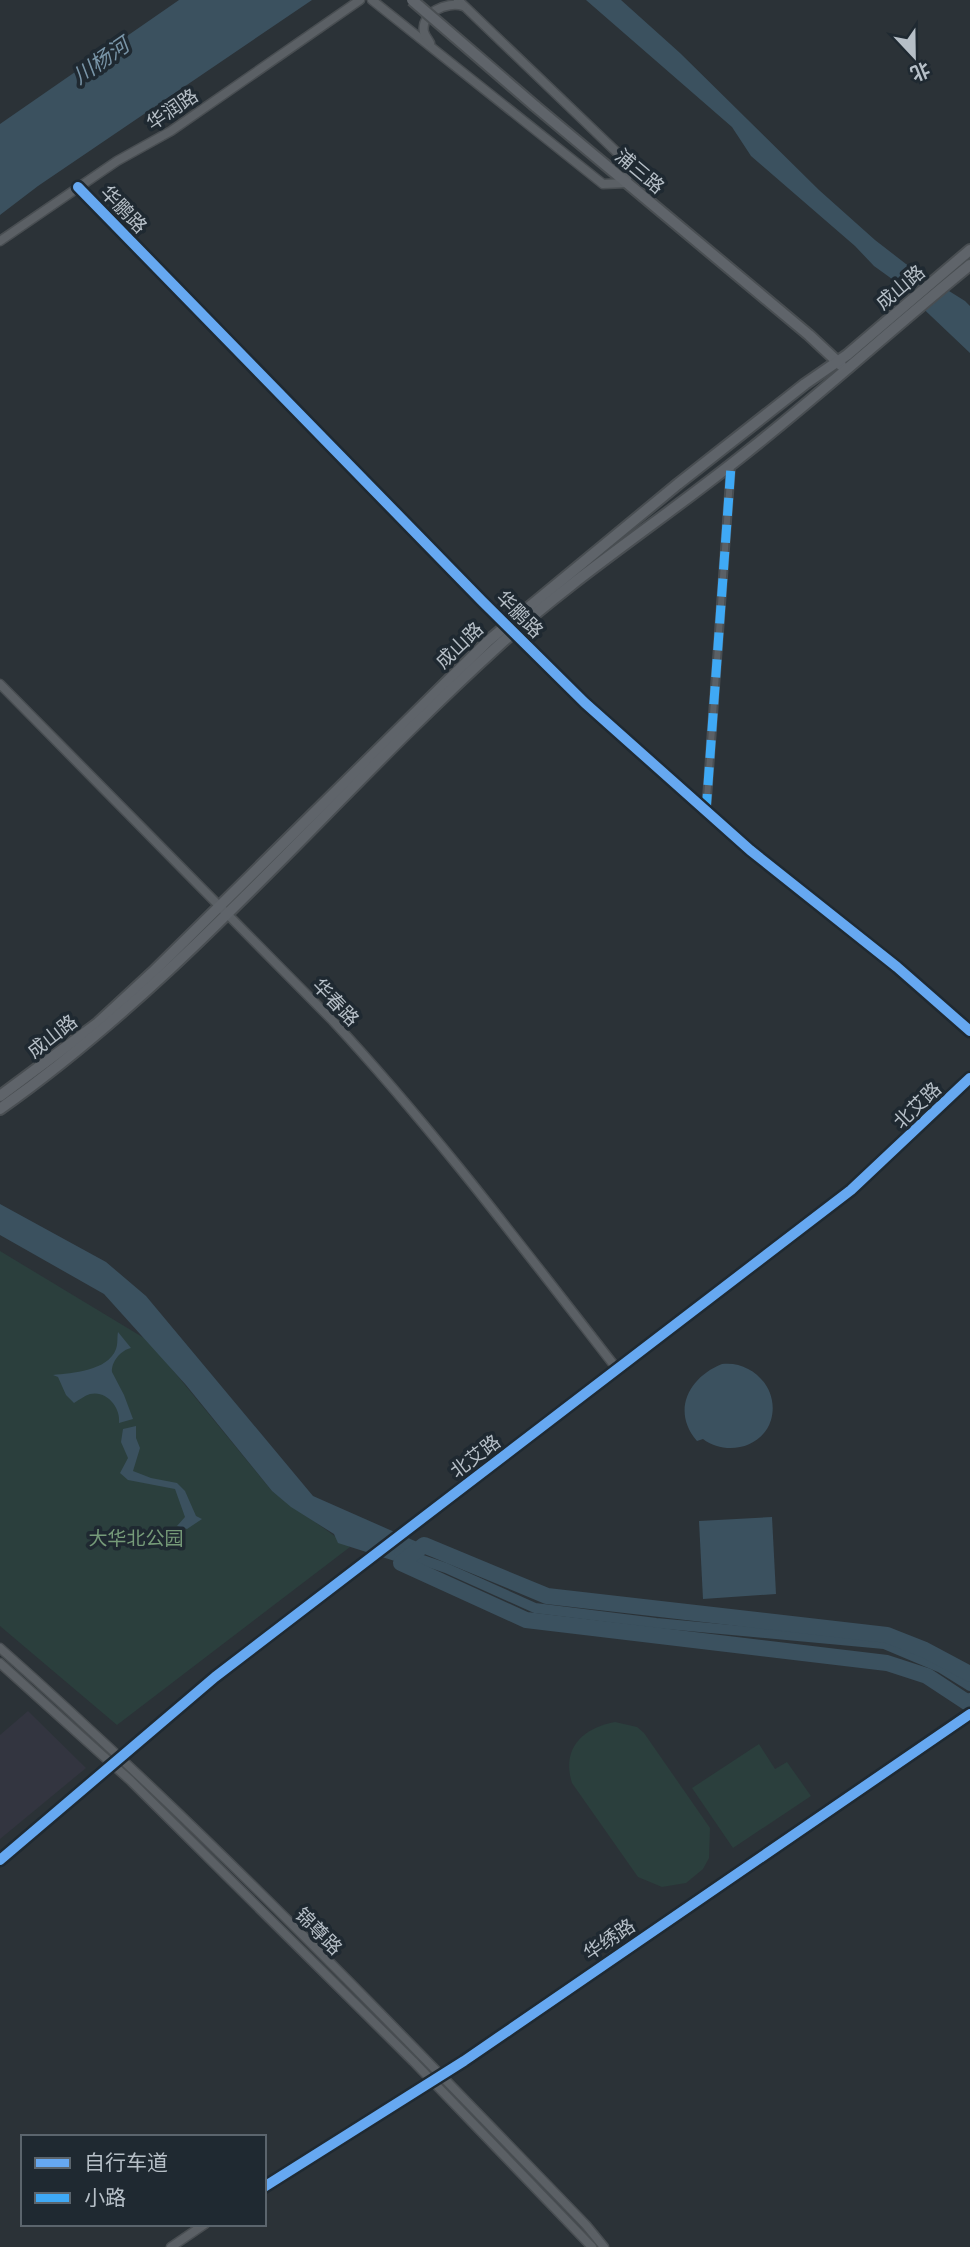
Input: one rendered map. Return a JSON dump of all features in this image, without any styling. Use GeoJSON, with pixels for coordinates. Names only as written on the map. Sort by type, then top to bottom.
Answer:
{"type":"FeatureCollection","features":[{"type":"Feature","properties":{"kind":"main road","name":"浦三路"},"geometry":{"type":"LineString","coordinates":[[412,0],[798,326],[846,370]]}},
{"type":"Feature","properties":{"kind":"main road","name":"成山路"},"geometry":{"type":"LineString","coordinates":[[510,629],[730,466],[846,370],[949,275],[970,250]]}},
{"type":"Feature","properties":{"kind":"main road","name":"成山路"},"geometry":{"type":"LineString","coordinates":[[949,275],[970,264]]}},
{"type":"Feature","properties":{"kind":"main road","name":"成山路"},"geometry":{"type":"LineString","coordinates":[[0,1109],[104,1031],[416,726],[510,629],[678,484],[805,384],[915,304]]}},
{"type":"Feature","properties":{"kind":"main road","name":"成山路"},"geometry":{"type":"LineString","coordinates":[[0,1096],[97,1023],[224,911]]}},
{"type":"Feature","properties":{"kind":"street","name":"华润路"},"geometry":{"type":"LineString","coordinates":[[0,241],[117,160],[171,131],[360,0]]}},
{"type":"Feature","properties":{"kind":"street"},"geometry":{"type":"LineString","coordinates":[[372,0],[603,184],[626,183],[628,163],[458,0]]}},
{"type":"Feature","properties":{"kind":"street"},"geometry":{"type":"LineString","coordinates":[[432,46],[424,30],[426,21],[440,6],[453,3],[465,7]]}},
{"type":"Feature","properties":{"kind":"street","name":"华鹏路"},"geometry":{"type":"LineString","coordinates":[[78,187],[585,703],[750,850],[897,967],[970,1031]]}},
{"type":"Feature","properties":{"kind":"street"},"geometry":{"type":"LineString","coordinates":[[706,812],[730,466]]}},
{"type":"Feature","properties":{"kind":"street","name":"华春路"},"geometry":{"type":"LineString","coordinates":[[0,684],[384,1076],[617,1369]]}},
{"type":"Feature","properties":{"kind":"street","name":"北艾路"},"geometry":{"type":"LineString","coordinates":[[0,1860],[215,1677],[852,1191],[970,1078]]}},
{"type":"Feature","properties":{"kind":"street","name":"锦尊路"},"geometry":{"type":"LineString","coordinates":[[0,1648],[442,2075],[604,2247]]}},
{"type":"Feature","properties":{"kind":"street","name":"锦尊路"},"geometry":{"type":"LineString","coordinates":[[0,1663],[116,1760],[433,2081],[592,2247]]}},
{"type":"Feature","properties":{"kind":"street","name":"华绣路"},"geometry":{"type":"LineString","coordinates":[[266,2186],[442,2075],[970,1714]]}},
{"type":"Feature","properties":{"kind":"street"},"geometry":{"type":"LineString","coordinates":[[171,2247],[202,2226]]}},
{"type":"Feature","properties":{"kind":"shaded area"},"geometry":{"type":"Polygon","coordinates":[[[28,1711],[86,1768],[0,1839],[0,1735],[28,1711]]]}},
{"type":"Feature","properties":{"kind":"green space","name":"大华北公园"},"geometry":{"type":"Polygon","coordinates":[[[0,1251],[149,1341],[272,1491],[350,1547],[117,1725],[0,1626],[0,1251]]]}},
{"type":"Feature","properties":{"kind":"green space"},"geometry":{"type":"Polygon","coordinates":[[[615,1722],[637,1727],[644,1733],[710,1828],[709,1858],[703,1869],[686,1883],[662,1887],[638,1877],[572,1783],[570,1760],[577,1742],[593,1729],[615,1722]]]}},
{"type":"Feature","properties":{"kind":"green space"},"geometry":{"type":"Polygon","coordinates":[[[759,1744],[775,1769],[787,1762],[811,1796],[733,1848],[692,1788],[759,1744]]]}},
{"type":"Feature","properties":{"kind":"water","name":"川杨河"},"geometry":{"type":"Polygon","coordinates":[[[179,0],[312,0],[38,186],[0,215],[0,124],[179,0]]]}},
{"type":"Feature","properties":{"kind":"water"},"geometry":{"type":"Polygon","coordinates":[[[586,0],[621,0],[680,53],[819,190],[875,240],[906,264],[965,301],[970,306],[970,353],[892,279],[751,156],[732,127],[586,0]]]}},
{"type":"Feature","properties":{"kind":"water"},"geometry":{"type":"Polygon","coordinates":[[[0,1204],[106,1262],[146,1296],[313,1496],[424,1545],[401,1563],[338,1543],[334,1534],[291,1507],[272,1491],[186,1385],[104,1294],[0,1235],[0,1204]]]}},
{"type":"Feature","properties":{"kind":"water"},"geometry":{"type":"Polygon","coordinates":[[[118,1332],[131,1348],[117,1357],[112,1372],[133,1419],[119,1423],[118,1412],[107,1397],[90,1394],[74,1403],[66,1395],[58,1377],[53,1375],[89,1370],[105,1362],[116,1349],[118,1332]]]}},
{"type":"Feature","properties":{"kind":"water"},"geometry":{"type":"Polygon","coordinates":[[[722,1364],[733,1364],[753,1372],[761,1379],[771,1398],[773,1409],[766,1430],[760,1438],[742,1447],[722,1447],[703,1439],[697,1441],[685,1418],[687,1396],[693,1386],[710,1370],[722,1364]]]}},
{"type":"Feature","properties":{"kind":"water"},"geometry":{"type":"Polygon","coordinates":[[[136,1426],[136,1438],[140,1448],[133,1471],[177,1483],[185,1491],[196,1516],[202,1519],[187,1529],[177,1526],[185,1517],[175,1489],[128,1480],[120,1473],[128,1458],[121,1442],[123,1429],[136,1426]]]}},
{"type":"Feature","properties":{"kind":"water"},"geometry":{"type":"Polygon","coordinates":[[[772,1517],[776,1594],[703,1599],[699,1521],[772,1517]]]}},
{"type":"Feature","properties":{"kind":"waterway"},"geometry":{"type":"LineString","coordinates":[[970,1674],[925,1650],[887,1635],[547,1596],[424,1545],[401,1563],[526,1620],[887,1663],[927,1676],[968,1703],[970,1701]]}},
{"type":"Feature","properties":{"kind":"waterway"},"geometry":{"type":"LineString","coordinates":[[399,1552],[446,1568],[535,1608],[656,1623],[884,1644],[941,1668],[970,1686]]}},
{"type":"Feature","properties":{"kind":"marked path"},"geometry":{"type":"LineString","coordinates":[[706,812],[731,466]]}},
{"type":"Feature","properties":{"kind":"cycle path"},"geometry":{"type":"LineString","coordinates":[[78,187],[585,703],[750,850],[897,967],[970,1031]]}},
{"type":"Feature","properties":{"kind":"cycle path"},"geometry":{"type":"LineString","coordinates":[[0,1860],[215,1677],[851,1190],[970,1078]]}},
{"type":"Feature","properties":{"kind":"cycle path"},"geometry":{"type":"LineString","coordinates":[[266,2186],[464,2061],[970,1714]]}}]}
